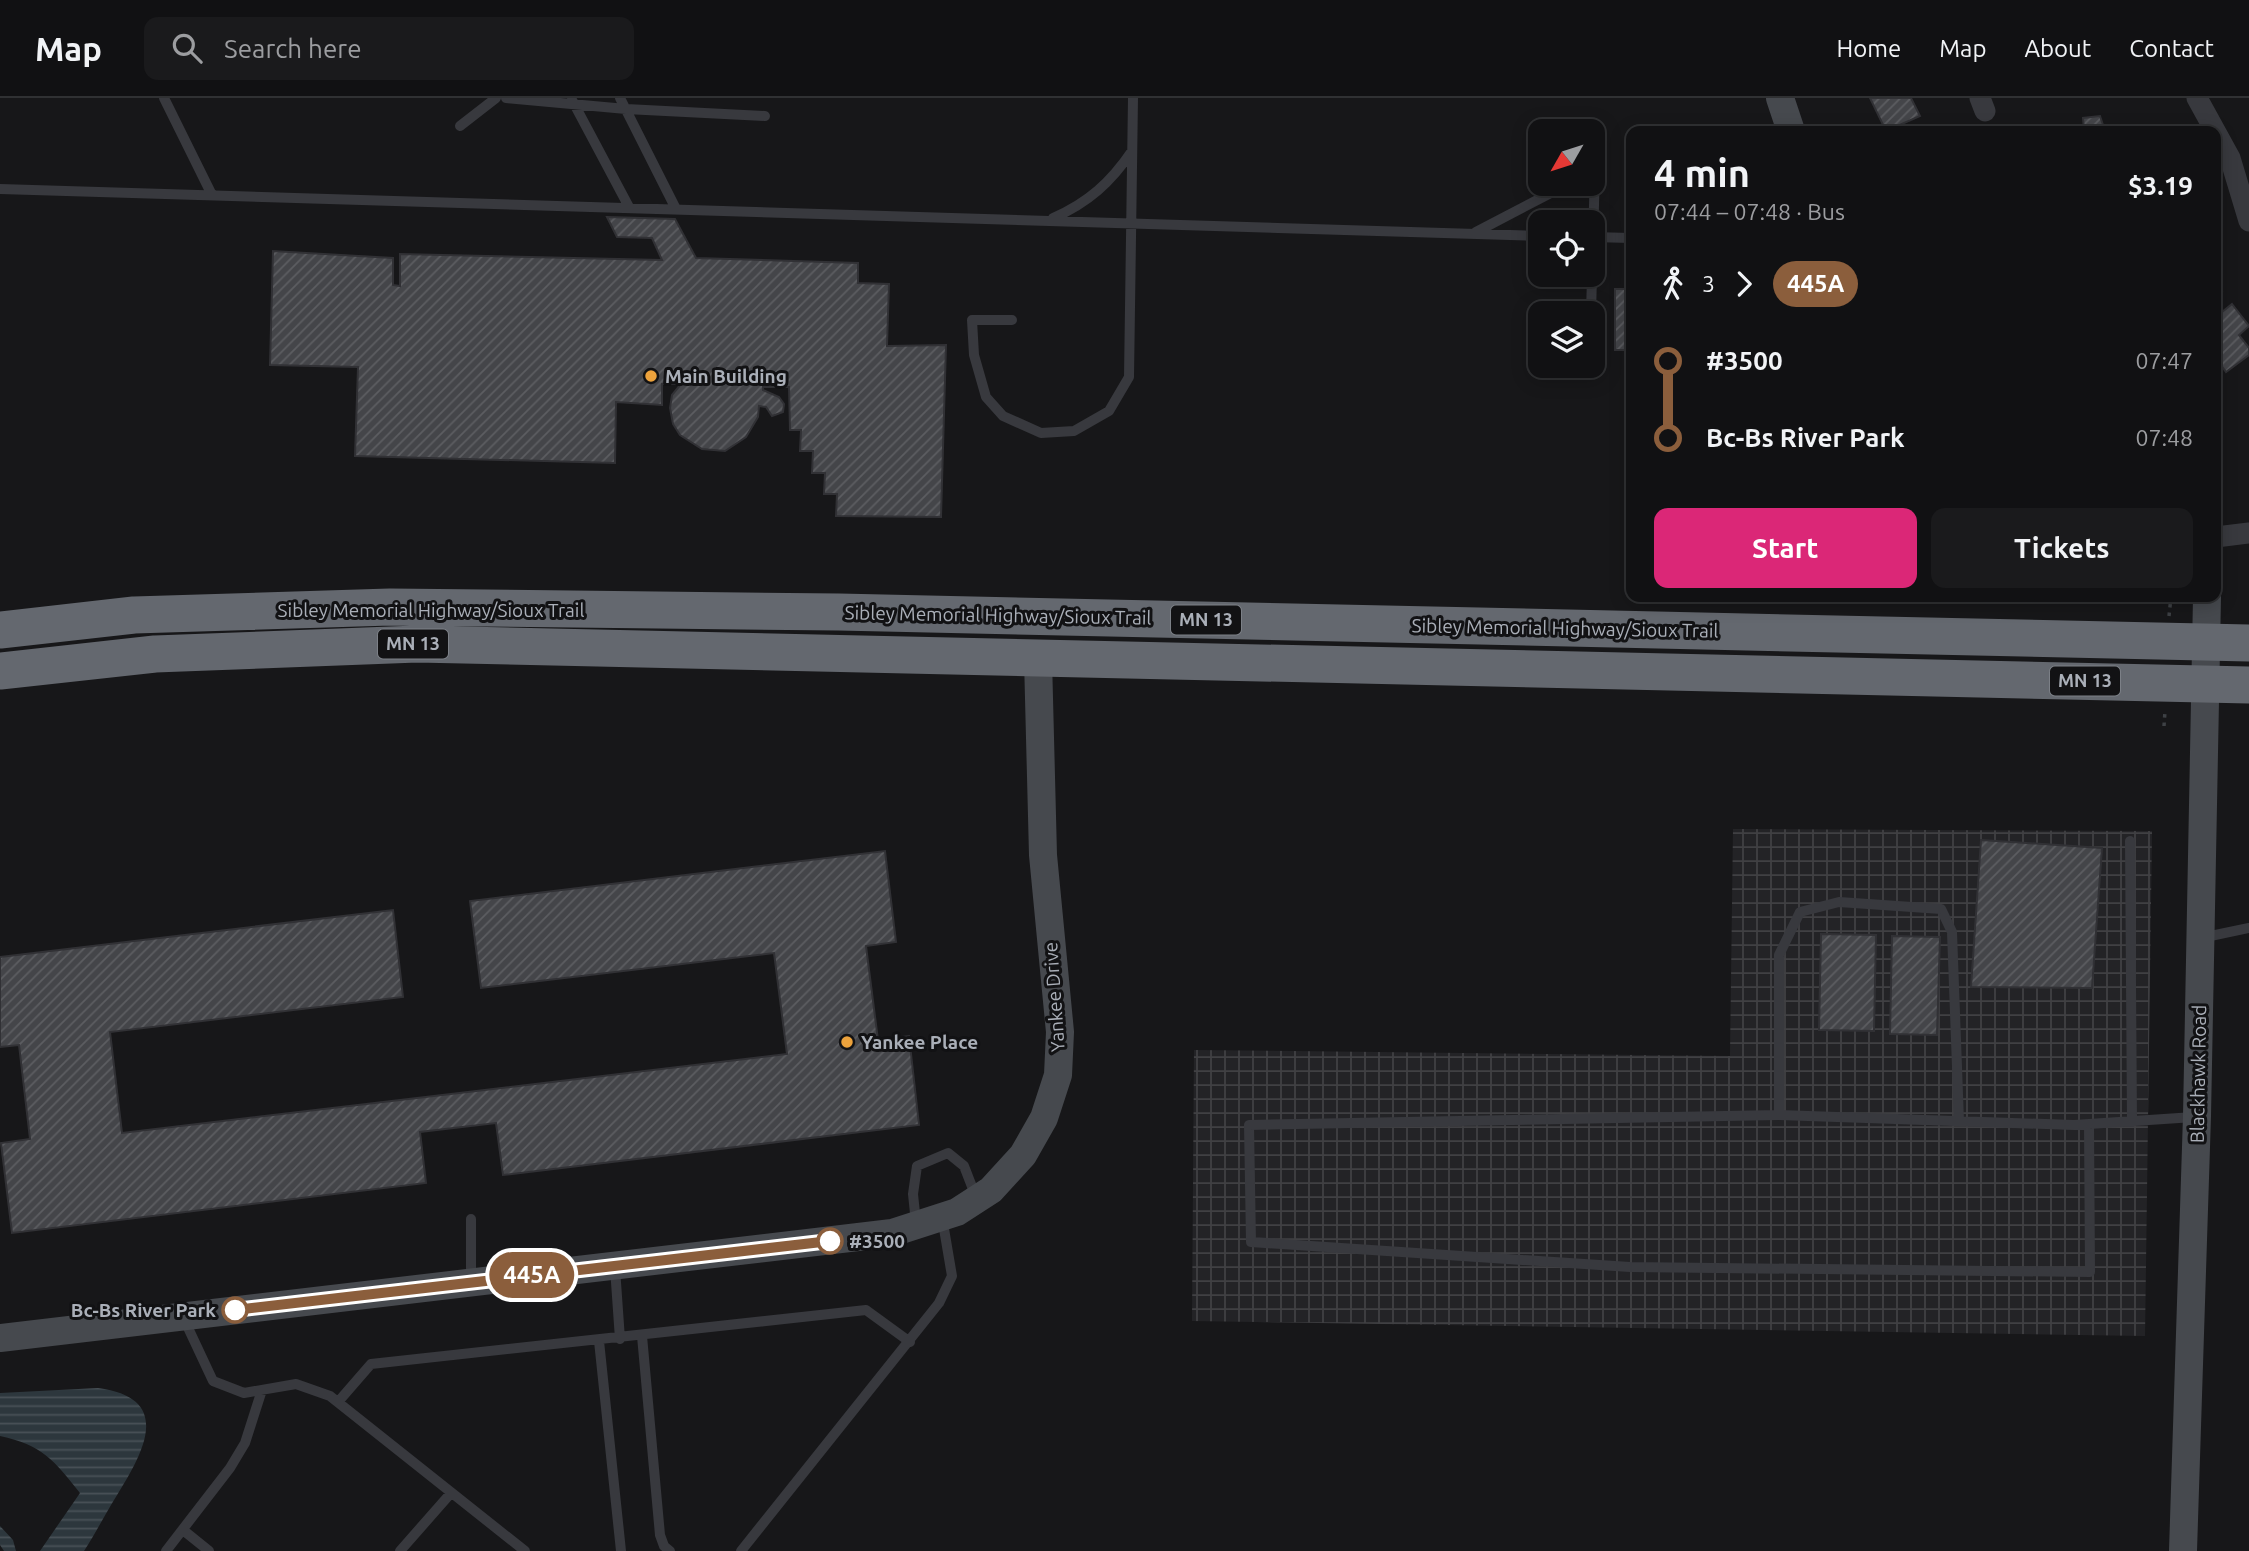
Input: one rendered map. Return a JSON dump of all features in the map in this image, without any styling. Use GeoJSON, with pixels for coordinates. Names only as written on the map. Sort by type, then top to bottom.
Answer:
{"type":"FeatureCollection","features":[{"type":"Feature","properties":{"kind":"highway","name":"Sibley Memorial Highway/Sioux Trail"},"geometry":{"type":"LineString","coordinates":[[0,630],[134,615],[390,607],[839,612],[2207,642]]}},
{"type":"Feature","properties":{"kind":"highway","name":"MN 13"},"geometry":{"type":"LineString","coordinates":[[2207,642],[2249,643]]}},
{"type":"Feature","properties":{"kind":"highway","name":"Sibley Memorial Highway/Sioux Trail"},"geometry":{"type":"LineString","coordinates":[[0,671],[155,653],[417,644],[2206,684]]}},
{"type":"Feature","properties":{"kind":"highway","name":"MN 13"},"geometry":{"type":"LineString","coordinates":[[2206,684],[2249,685]]}},
{"type":"Feature","properties":{"kind":"street"},"geometry":{"type":"LineString","coordinates":[[1780,98],[1789,126]]}},
{"type":"Feature","properties":{"kind":"street"},"geometry":{"type":"LineString","coordinates":[[2197,98],[2215,126]]}},
{"type":"Feature","properties":{"kind":"street"},"geometry":{"type":"LineString","coordinates":[[2221,139],[2230,158],[2249,221]]}},
{"type":"Feature","properties":{"kind":"street"},"geometry":{"type":"LineString","coordinates":[[2221,536],[2249,533]]}},
{"type":"Feature","properties":{"kind":"street","name":"Blackhawk Road"},"geometry":{"type":"LineString","coordinates":[[2183,1551],[2197,1116],[2207,602]]}},
{"type":"Feature","properties":{"kind":"street","name":"Yankee Drive"},"geometry":{"type":"LineString","coordinates":[[0,1338],[892,1233],[957,1212],[991,1190],[1023,1155],[1044,1118],[1058,1075],[1060,1032],[1043,855],[1038,659]]}},
{"type":"Feature","properties":{"kind":"lane"},"geometry":{"type":"LineString","coordinates":[[163,98],[212,195]]}},
{"type":"Feature","properties":{"kind":"lane"},"geometry":{"type":"LineString","coordinates":[[460,126],[496,98]]}},
{"type":"Feature","properties":{"kind":"lane"},"geometry":{"type":"LineString","coordinates":[[506,98],[572,101],[626,109],[765,116]]}},
{"type":"Feature","properties":{"kind":"lane"},"geometry":{"type":"LineString","coordinates":[[620,98],[676,209]]}},
{"type":"Feature","properties":{"kind":"lane"},"geometry":{"type":"LineString","coordinates":[[1012,320],[972,320],[974,355],[986,397],[1003,416],[1041,433],[1073,431],[1109,411],[1129,377],[1133,98]]}},
{"type":"Feature","properties":{"kind":"lane"},"geometry":{"type":"LineString","coordinates":[[572,101],[629,207]]}},
{"type":"Feature","properties":{"kind":"lane"},"geometry":{"type":"LineString","coordinates":[[1049,220],[1093,197],[1115,176],[1132,151]]}},
{"type":"Feature","properties":{"kind":"lane"},"geometry":{"type":"LineString","coordinates":[[0,189],[1528,235]]}},
{"type":"Feature","properties":{"kind":"lane"},"geometry":{"type":"LineString","coordinates":[[1474,233],[1545,196]]}},
{"type":"Feature","properties":{"kind":"lane"},"geometry":{"type":"LineString","coordinates":[[1605,237],[1626,238]]}},
{"type":"Feature","properties":{"kind":"lane"},"geometry":{"type":"LineString","coordinates":[[2130,842],[2132,1122]]}},
{"type":"Feature","properties":{"kind":"lane"},"geometry":{"type":"LineString","coordinates":[[1779,1115],[1779,955],[1800,912],[1839,902],[1941,909],[1952,932],[1959,1121]]}},
{"type":"Feature","properties":{"kind":"lane"},"geometry":{"type":"LineString","coordinates":[[2201,938],[2249,928]]}},
{"type":"Feature","properties":{"kind":"lane"},"geometry":{"type":"LineString","coordinates":[[2089,1125],[2090,1272],[1630,1267],[1251,1242],[1249,1125],[1779,1115],[2089,1125],[2197,1116]]}},
{"type":"Feature","properties":{"kind":"lane"},"geometry":{"type":"LineString","coordinates":[[916,1226],[913,1194],[917,1166],[948,1153],[964,1166],[977,1199]]}},
{"type":"Feature","properties":{"kind":"lane"},"geometry":{"type":"LineString","coordinates":[[741,1551],[939,1303],[952,1276],[942,1217]]}},
{"type":"Feature","properties":{"kind":"lane"},"geometry":{"type":"LineString","coordinates":[[471,1219],[471,1283]]}},
{"type":"Feature","properties":{"kind":"lane"},"geometry":{"type":"LineString","coordinates":[[615,1266],[620,1339]]}},
{"type":"Feature","properties":{"kind":"lane"},"geometry":{"type":"LineString","coordinates":[[338,1402],[371,1364],[620,1339],[866,1310],[910,1342]]}},
{"type":"Feature","properties":{"kind":"lane"},"geometry":{"type":"LineString","coordinates":[[182,1317],[213,1381],[244,1393],[296,1384],[330,1396],[525,1551]]}},
{"type":"Feature","properties":{"kind":"lane"},"geometry":{"type":"LineString","coordinates":[[642,1336],[660,1535],[664,1546],[670,1551]]}},
{"type":"Feature","properties":{"kind":"lane"},"geometry":{"type":"LineString","coordinates":[[599,1340],[621,1551]]}},
{"type":"Feature","properties":{"kind":"lane"},"geometry":{"type":"LineString","coordinates":[[166,1551],[245,1443],[262,1390]]}},
{"type":"Feature","properties":{"kind":"lane"},"geometry":{"type":"LineString","coordinates":[[400,1551],[451,1493]]}},
{"type":"Feature","properties":{"kind":"lane"},"geometry":{"type":"LineString","coordinates":[[183,1530],[209,1551]]}},
{"type":"Feature","properties":{"kind":"shaded area"},"geometry":{"type":"Polygon","coordinates":[[[1733,829],[2152,831],[2145,1336],[1192,1321],[1194,1050],[1730,1056],[1733,829]]]}},
{"type":"Feature","properties":{"kind":"shaded area"},"geometry":{"type":"Polygon","coordinates":[[[98,1388],[123,1394],[139,1405],[145,1419],[145,1434],[140,1452],[84,1551],[40,1551],[80,1493],[62,1471],[37,1449],[0,1436],[0,1393],[98,1388]]]}},
{"type":"Feature","properties":{"kind":"shaded area"},"geometry":{"type":"Polygon","coordinates":[[[0,1526],[13,1540],[16,1551],[4,1551],[0,1545],[0,1526]]]}},
{"type":"Feature","properties":{"kind":"building"},"geometry":{"type":"Polygon","coordinates":[[[1870,98],[1911,98],[1920,116],[1897,126],[1884,126],[1870,98]]]}},
{"type":"Feature","properties":{"kind":"building"},"geometry":{"type":"Polygon","coordinates":[[[2100,116],[2103,126],[2084,126],[2083,118],[2100,116]]]}},
{"type":"Feature","properties":{"kind":"building","name":"Main Building"},"geometry":{"type":"Polygon","coordinates":[[[607,217],[675,219],[696,258],[858,263],[858,283],[889,284],[887,346],[946,345],[941,517],[836,516],[837,494],[824,494],[825,473],[812,473],[813,451],[800,451],[801,430],[790,430],[789,387],[763,387],[763,390],[779,397],[784,404],[783,412],[772,416],[766,407],[759,406],[758,417],[746,437],[725,451],[702,449],[680,435],[673,424],[670,408],[672,395],[681,384],[662,384],[662,405],[616,402],[615,463],[355,456],[358,367],[270,365],[273,251],[393,258],[393,285],[400,286],[400,254],[662,260],[652,238],[617,237],[607,217]]]}},
{"type":"Feature","properties":{"kind":"building"},"geometry":{"type":"Polygon","coordinates":[[[1615,289],[1626,289],[1626,350],[1615,350],[1615,289]]]}},
{"type":"Feature","properties":{"kind":"building"},"geometry":{"type":"Polygon","coordinates":[[[2232,304],[2249,326],[2239,335],[2249,348],[2249,355],[2226,372],[2221,365],[2221,313],[2232,304]]]}},
{"type":"Feature","properties":{"kind":"building"},"geometry":{"type":"Polygon","coordinates":[[[1981,840],[2102,848],[2092,988],[1971,987],[1981,840]]]}},
{"type":"Feature","properties":{"kind":"building","name":"Yankee Place"},"geometry":{"type":"Polygon","coordinates":[[[885,851],[896,942],[866,946],[878,1040],[909,1036],[919,1125],[503,1175],[496,1123],[420,1132],[426,1183],[12,1233],[1,1143],[30,1139],[19,1045],[0,1047],[0,957],[393,910],[403,997],[110,1032],[122,1133],[787,1054],[774,953],[481,988],[470,901],[885,851]]]}},
{"type":"Feature","properties":{"kind":"building"},"geometry":{"type":"Polygon","coordinates":[[[1821,934],[1876,935],[1874,1031],[1819,1030],[1821,934]]]}},
{"type":"Feature","properties":{"kind":"building"},"geometry":{"type":"Polygon","coordinates":[[[1892,936],[1940,937],[1937,1035],[1890,1034],[1892,936]]]}},
{"type":"Feature","properties":{"kind":"bus line","name":"445A"},"geometry":{"type":"LineString","coordinates":[[235,1310],[830,1241]]}},
{"type":"Feature","properties":{"kind":"place","name":"Main Building"},"geometry":{"type":"Point","coordinates":[651,376]}},
{"type":"Feature","properties":{"kind":"place","name":"Yankee Place"},"geometry":{"type":"Point","coordinates":[847,1042]}},
{"type":"Feature","properties":{"kind":"place","name":"#3500"},"geometry":{"type":"Point","coordinates":[830,1241]}},
{"type":"Feature","properties":{"kind":"place","name":"Bc-Bs River Park"},"geometry":{"type":"Point","coordinates":[235,1310]}}]}
